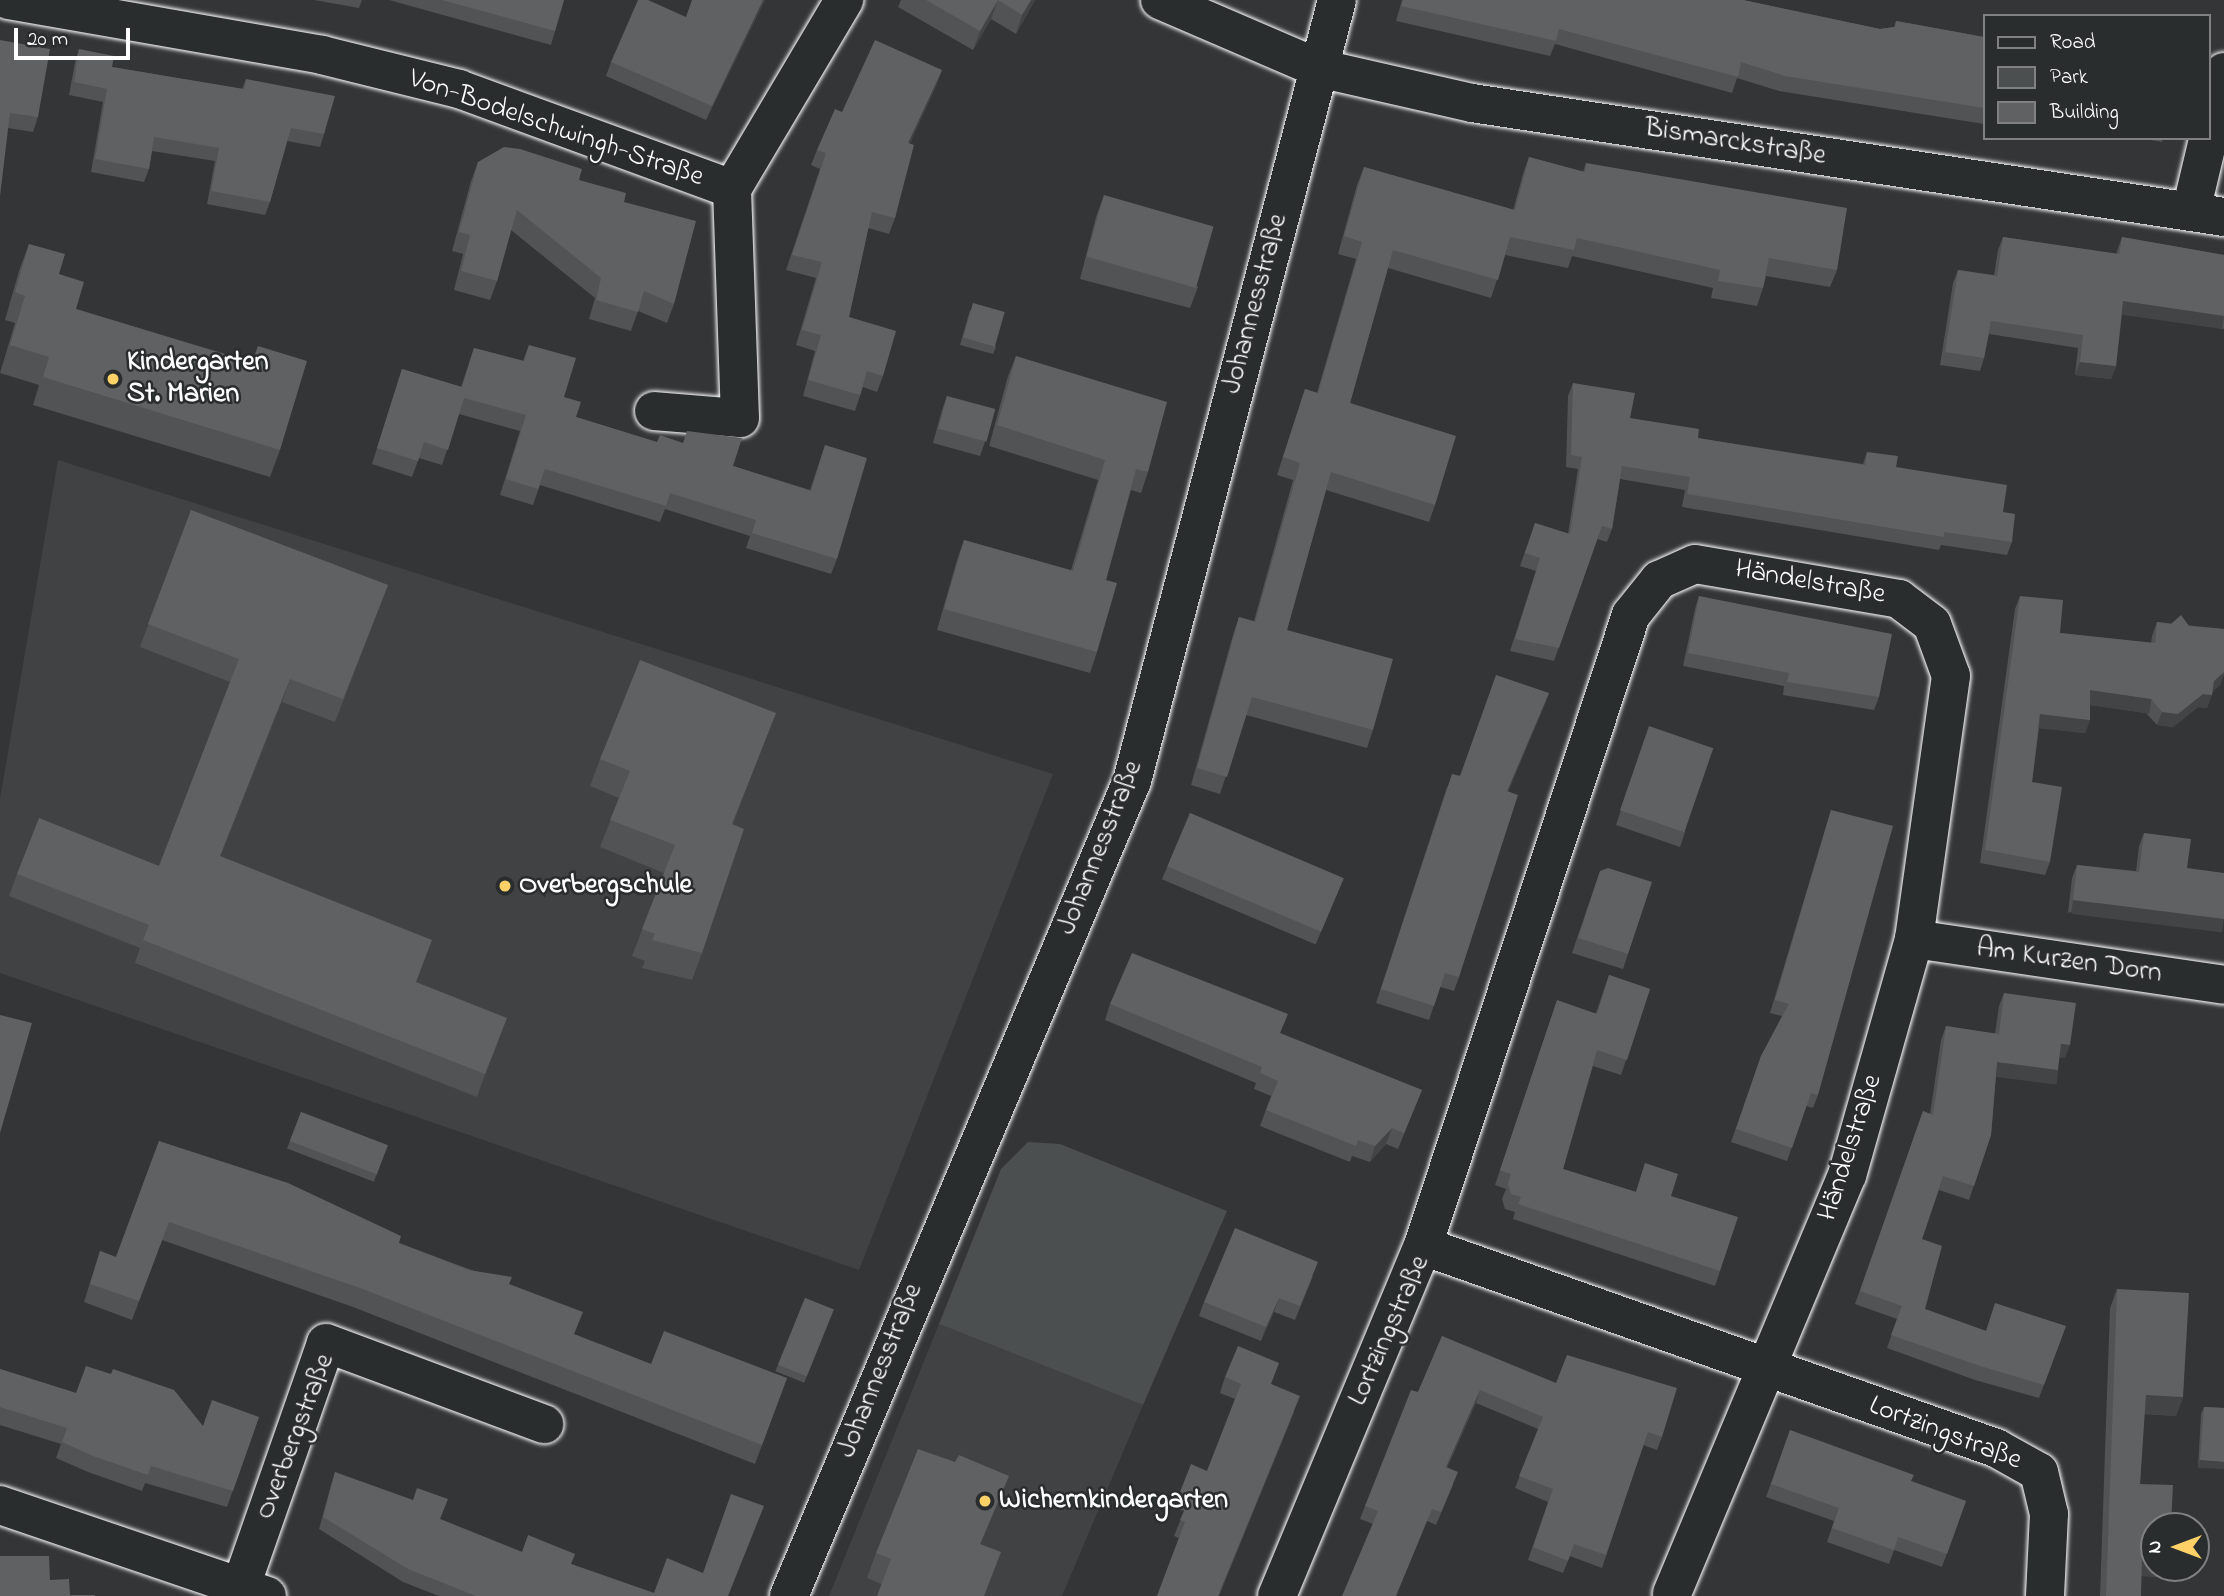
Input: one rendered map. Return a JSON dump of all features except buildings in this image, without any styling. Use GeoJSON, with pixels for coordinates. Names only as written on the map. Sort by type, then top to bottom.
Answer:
{"type":"FeatureCollection","features":[{"type":"Feature","properties":{"kind":"street","name":"Von-Bodelschwingh-Straße"},"geometry":{"type":"LineString","coordinates":[[8,0],[322,55],[459,89],[732,189]]}},
{"type":"Feature","properties":{"kind":"street","name":"Von-Bodelschwingh-Straße"},"geometry":{"type":"LineString","coordinates":[[654,411],[740,418],[732,189],[844,0]]}},
{"type":"Feature","properties":{"kind":"street","name":"Bismarckstraße"},"geometry":{"type":"LineString","coordinates":[[1160,0],[1318,68],[1472,103],[2208,214]]}},
{"type":"Feature","properties":{"kind":"street"},"geometry":{"type":"LineString","coordinates":[[1318,68],[1337,0]]}},
{"type":"Feature","properties":{"kind":"street","name":"Johannesstraße"},"geometry":{"type":"LineString","coordinates":[[789,1596],[1132,781],[1318,68]]}},
{"type":"Feature","properties":{"kind":"street"},"geometry":{"type":"LineString","coordinates":[[2208,214],[2224,72]]}},
{"type":"Feature","properties":{"kind":"street","name":"Händelstraße"},"geometry":{"type":"LineString","coordinates":[[1423,1246],[1631,615],[1659,580],[1695,564],[1899,599],[1932,624],[1951,676],[1914,939],[1847,1175],[1771,1369]]}},
{"type":"Feature","properties":{"kind":"street","name":"Am Kurzen Dorn"},"geometry":{"type":"LineString","coordinates":[[1914,939],[2224,985]]}},
{"type":"Feature","properties":{"kind":"street","name":"Lortzingstraße"},"geometry":{"type":"LineString","coordinates":[[1277,1596],[1423,1246],[1996,1448],[2039,1472],[2049,1514],[2045,1596]]}},
{"type":"Feature","properties":{"kind":"street","name":"Overbergstraße"},"geometry":{"type":"LineString","coordinates":[[0,1506],[254,1591],[326,1343],[544,1423]]}},
{"type":"Feature","properties":{"kind":"street"},"geometry":{"type":"LineString","coordinates":[[1672,1594],[1771,1369]]}},
{"type":"Feature","properties":{"kind":"shaded area","name":"Overbergschule"},"geometry":{"type":"Polygon","coordinates":[[[58,460],[1053,774],[859,1270],[0,973],[0,799],[58,460]]]}},
{"type":"Feature","properties":{"kind":"shaded area","name":"Wichernkindergarten"},"geometry":{"type":"Polygon","coordinates":[[[939,1324],[1143,1405],[1062,1596],[829,1596],[939,1324]]]}},
{"type":"Feature","properties":{"kind":"green space"},"geometry":{"type":"Polygon","coordinates":[[[1028,1142],[1060,1144],[1227,1211],[1143,1405],[939,1324],[1001,1169],[1028,1142]]]}},
{"type":"Feature","properties":{"kind":"place","name":"Kindergarten St. Marien"},"geometry":{"type":"Point","coordinates":[113,379]}},
{"type":"Feature","properties":{"kind":"place","name":"Overbergschule"},"geometry":{"type":"Point","coordinates":[505,886]}},
{"type":"Feature","properties":{"kind":"place","name":"Wichernkindergarten"},"geometry":{"type":"Point","coordinates":[985,1501]}}]}
